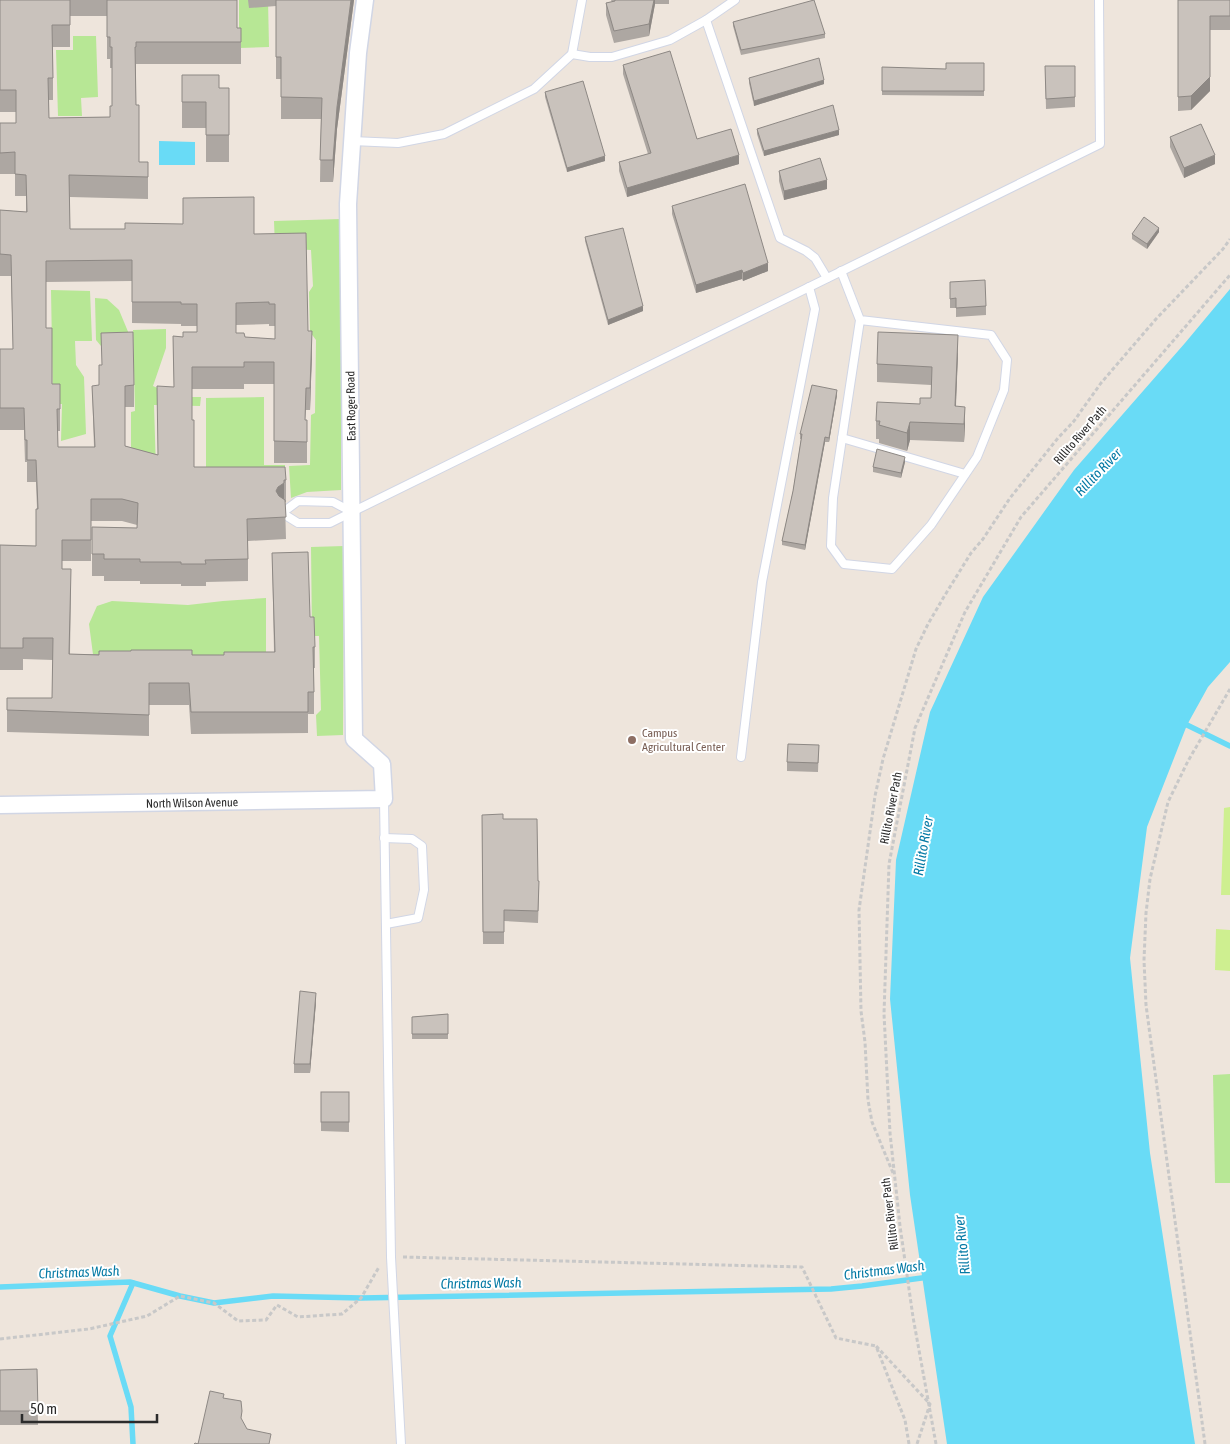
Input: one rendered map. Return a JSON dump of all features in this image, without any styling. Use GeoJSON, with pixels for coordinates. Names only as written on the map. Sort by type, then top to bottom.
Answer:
{"type":"FeatureCollection","features":[{"type":"Feature","properties":{"kind":"street","name":"East Roger Road"},"geometry":{"type":"LineString","coordinates":[[365,0],[358,53],[348,204],[354,739],[382,764],[384,799]]}},
{"type":"Feature","properties":{"kind":"street","name":"North Wilson Avenue"},"geometry":{"type":"LineString","coordinates":[[0,805],[384,799]]}},
{"type":"Feature","properties":{"kind":"lane"},"geometry":{"type":"LineString","coordinates":[[352,141],[398,144],[444,134],[534,89],[572,54],[582,0]]}},
{"type":"Feature","properties":{"kind":"lane"},"geometry":{"type":"LineString","coordinates":[[572,54],[590,57],[612,57],[670,40],[706,20],[735,0]]}},
{"type":"Feature","properties":{"kind":"lane"},"geometry":{"type":"LineString","coordinates":[[352,512],[333,502],[298,501],[282,513],[298,523],[330,524],[1100,144],[1099,0]]}},
{"type":"Feature","properties":{"kind":"lane"},"geometry":{"type":"LineString","coordinates":[[706,20],[780,238],[806,251],[815,258],[827,278]]}},
{"type":"Feature","properties":{"kind":"lane"},"geometry":{"type":"LineString","coordinates":[[841,271],[860,320],[833,498],[831,546],[844,564],[892,570],[931,525],[976,457],[1004,390],[1007,360],[991,335],[860,320]]}},
{"type":"Feature","properties":{"kind":"lane"},"geometry":{"type":"LineString","coordinates":[[741,757],[762,582],[815,309],[810,287]]}},
{"type":"Feature","properties":{"kind":"lane"},"geometry":{"type":"LineString","coordinates":[[842,438],[965,474]]}},
{"type":"Feature","properties":{"kind":"lane"},"geometry":{"type":"LineString","coordinates":[[384,799],[391,1257],[401,1444]]}},
{"type":"Feature","properties":{"kind":"lane"},"geometry":{"type":"LineString","coordinates":[[384,838],[412,839],[422,846],[424,890],[418,918],[386,924]]}},
{"type":"Feature","properties":{"kind":"path"},"geometry":{"type":"LineString","coordinates":[[895,1178],[872,1122],[868,1100],[866,1042],[861,1011],[860,910],[875,796],[883,759],[916,649],[928,624],[971,553],[983,540],[1010,498],[1074,421],[1101,383],[1156,319],[1223,249],[1230,239]]}},
{"type":"Feature","properties":{"kind":"path","name":"Rillito River Path"},"geometry":{"type":"LineString","coordinates":[[936,1444],[913,1317],[900,1226],[890,1133],[884,1014],[888,864],[915,728],[964,612],[1021,517],[1230,275]]}},
{"type":"Feature","properties":{"kind":"path"},"geometry":{"type":"LineString","coordinates":[[1205,1444],[1146,1005],[1144,960],[1150,879],[1168,802],[1188,760],[1230,689]]}},
{"type":"Feature","properties":{"kind":"path"},"geometry":{"type":"LineString","coordinates":[[802,1267],[836,1338],[876,1346],[930,1404],[917,1444]]}},
{"type":"Feature","properties":{"kind":"path"},"geometry":{"type":"LineString","coordinates":[[876,1346],[905,1420],[909,1444]]}},
{"type":"Feature","properties":{"kind":"green space"},"geometry":{"type":"Polygon","coordinates":[[[239,0],[268,0],[269,47],[239,48],[239,0]]]}},
{"type":"Feature","properties":{"kind":"green space"},"geometry":{"type":"Polygon","coordinates":[[[73,36],[96,36],[98,97],[81,98],[82,116],[58,116],[56,50],[73,50],[73,36]]]}},
{"type":"Feature","properties":{"kind":"green space"},"geometry":{"type":"Polygon","coordinates":[[[341,219],[341,490],[307,492],[291,498],[289,466],[310,465],[311,415],[315,413],[316,340],[310,332],[309,292],[313,286],[311,250],[275,248],[274,221],[341,219]]]}},
{"type":"Feature","properties":{"kind":"green space"},"geometry":{"type":"Polygon","coordinates":[[[51,290],[90,291],[92,341],[75,341],[76,365],[84,377],[86,434],[61,441],[62,404],[53,404],[51,290]]]}},
{"type":"Feature","properties":{"kind":"green space"},"geometry":{"type":"Polygon","coordinates":[[[95,298],[107,299],[119,310],[129,334],[130,345],[101,346],[96,340],[95,298]]]}},
{"type":"Feature","properties":{"kind":"green space"},"geometry":{"type":"Polygon","coordinates":[[[166,329],[166,348],[153,386],[178,397],[201,397],[200,406],[154,405],[156,470],[131,462],[131,412],[135,411],[133,330],[166,329]]]}},
{"type":"Feature","properties":{"kind":"green space"},"geometry":{"type":"Polygon","coordinates":[[[264,397],[264,465],[285,465],[285,481],[206,480],[206,398],[264,397]]]}},
{"type":"Feature","properties":{"kind":"green space"},"geometry":{"type":"Polygon","coordinates":[[[344,546],[343,735],[317,736],[316,715],[321,710],[319,636],[312,636],[311,547],[344,546]]]}},
{"type":"Feature","properties":{"kind":"green space"},"geometry":{"type":"Polygon","coordinates":[[[266,598],[266,664],[94,662],[89,624],[97,606],[112,601],[188,605],[266,598]]]}},
{"type":"Feature","properties":{"kind":"green space"},"geometry":{"type":"Polygon","coordinates":[[[1230,807],[1230,895],[1221,895],[1224,808],[1230,807]]]}},
{"type":"Feature","properties":{"kind":"green space"},"geometry":{"type":"Polygon","coordinates":[[[1216,929],[1230,930],[1230,971],[1215,970],[1216,929]]]}},
{"type":"Feature","properties":{"kind":"green space"},"geometry":{"type":"Polygon","coordinates":[[[1230,1074],[1230,1183],[1215,1183],[1213,1075],[1230,1074]]]}},
{"type":"Feature","properties":{"kind":"water"},"geometry":{"type":"Polygon","coordinates":[[[159,141],[195,142],[195,165],[159,165],[159,141]]]}},
{"type":"Feature","properties":{"kind":"water","name":"Rillito River"},"geometry":{"type":"Polygon","coordinates":[[[1230,289],[1230,662],[1208,687],[1187,725],[1147,827],[1130,958],[1150,1153],[1195,1444],[947,1444],[910,1195],[890,999],[896,860],[930,712],[983,597],[1074,470],[1230,289]]]}},
{"type":"Feature","properties":{"kind":"building"},"geometry":{"type":"Polygon","coordinates":[[[0,0],[70,0],[70,25],[52,25],[53,78],[48,78],[49,118],[110,117],[110,106],[112,106],[112,47],[110,47],[110,37],[107,37],[107,0],[237,0],[237,28],[241,28],[241,42],[136,42],[136,105],[139,105],[139,162],[148,162],[148,177],[69,175],[70,229],[125,229],[125,223],[183,224],[183,198],[254,197],[254,234],[306,233],[308,331],[312,331],[310,388],[306,388],[305,420],[307,420],[307,442],[274,441],[274,362],[244,362],[244,367],[192,367],[194,467],[285,467],[286,480],[276,491],[285,500],[286,517],[247,519],[248,559],[205,560],[206,564],[181,564],[181,562],[140,562],[140,559],[104,559],[104,554],[92,554],[92,527],[137,528],[138,503],[122,499],[91,499],[91,540],[62,540],[62,569],[71,569],[69,654],[99,655],[99,651],[131,650],[192,650],[192,655],[224,655],[224,652],[275,652],[272,553],[308,552],[310,617],[314,617],[315,647],[313,647],[314,692],[308,692],[308,712],[191,712],[189,683],[149,683],[149,715],[7,710],[7,698],[52,698],[53,638],[23,638],[23,648],[0,648],[0,545],[36,546],[36,509],[38,509],[36,460],[27,460],[24,408],[0,408],[0,349],[13,349],[11,255],[0,254],[0,210],[27,212],[26,175],[15,174],[15,152],[0,153],[0,123],[16,123],[16,90],[0,90],[0,0]],[[132,260],[46,261],[46,328],[52,328],[52,384],[60,384],[60,409],[57,409],[58,447],[95,447],[92,386],[99,385],[99,365],[102,365],[101,333],[133,332],[134,385],[125,386],[125,446],[158,455],[157,386],[174,387],[173,336],[183,337],[183,332],[197,332],[197,304],[181,304],[181,302],[132,302],[132,260]],[[269,302],[236,303],[236,333],[244,333],[245,337],[275,339],[275,304],[269,304],[269,302]]]}},
{"type":"Feature","properties":{"kind":"building"},"geometry":{"type":"Polygon","coordinates":[[[276,0],[351,0],[337,107],[333,160],[320,160],[322,98],[281,97],[281,57],[276,57],[276,0]]]}},
{"type":"Feature","properties":{"kind":"building"},"geometry":{"type":"Polygon","coordinates":[[[615,0],[654,0],[649,24],[614,31],[606,3],[615,0]]]}},
{"type":"Feature","properties":{"kind":"building"},"geometry":{"type":"Polygon","coordinates":[[[814,0],[825,34],[741,50],[733,22],[814,0]]]}},
{"type":"Feature","properties":{"kind":"building"},"geometry":{"type":"Polygon","coordinates":[[[1178,0],[1230,0],[1230,16],[1210,16],[1210,77],[1191,96],[1178,97],[1178,0]]]}},
{"type":"Feature","properties":{"kind":"building"},"geometry":{"type":"Polygon","coordinates":[[[670,51],[697,139],[731,129],[739,155],[627,188],[619,162],[651,153],[623,65],[670,51]]]}},
{"type":"Feature","properties":{"kind":"building"},"geometry":{"type":"Polygon","coordinates":[[[819,58],[824,80],[754,101],[749,78],[819,58]]]}},
{"type":"Feature","properties":{"kind":"building"},"geometry":{"type":"Polygon","coordinates":[[[946,63],[984,63],[984,91],[882,91],[882,67],[946,69],[946,63]]]}},
{"type":"Feature","properties":{"kind":"building"},"geometry":{"type":"Polygon","coordinates":[[[1045,66],[1075,66],[1075,97],[1046,99],[1045,66]]]}},
{"type":"Feature","properties":{"kind":"building"},"geometry":{"type":"Polygon","coordinates":[[[182,75],[219,75],[219,88],[229,88],[229,135],[206,135],[206,102],[182,102],[182,75]]]}},
{"type":"Feature","properties":{"kind":"building"},"geometry":{"type":"Polygon","coordinates":[[[583,81],[605,156],[567,168],[545,92],[583,81]]]}},
{"type":"Feature","properties":{"kind":"building"},"geometry":{"type":"Polygon","coordinates":[[[833,105],[839,130],[764,151],[757,129],[833,105]]]}},
{"type":"Feature","properties":{"kind":"building"},"geometry":{"type":"Polygon","coordinates":[[[1201,124],[1215,155],[1184,168],[1170,137],[1201,124]]]}},
{"type":"Feature","properties":{"kind":"building"},"geometry":{"type":"Polygon","coordinates":[[[820,158],[827,180],[784,191],[779,171],[820,158]]]}},
{"type":"Feature","properties":{"kind":"building"},"geometry":{"type":"Polygon","coordinates":[[[745,184],[768,263],[743,273],[742,270],[696,285],[672,206],[745,184]]]}},
{"type":"Feature","properties":{"kind":"building"},"geometry":{"type":"Polygon","coordinates":[[[1144,217],[1159,228],[1147,244],[1132,234],[1144,217]]]}},
{"type":"Feature","properties":{"kind":"building"},"geometry":{"type":"Polygon","coordinates":[[[623,228],[643,306],[608,320],[585,237],[623,228]]]}},
{"type":"Feature","properties":{"kind":"building"},"geometry":{"type":"Polygon","coordinates":[[[985,280],[986,306],[956,308],[956,298],[950,299],[950,282],[985,280]]]}},
{"type":"Feature","properties":{"kind":"building"},"geometry":{"type":"Polygon","coordinates":[[[878,332],[958,335],[955,406],[965,407],[964,424],[910,422],[907,433],[879,425],[880,421],[876,421],[877,402],[920,404],[920,398],[931,398],[932,367],[877,364],[878,332]]]}},
{"type":"Feature","properties":{"kind":"building"},"geometry":{"type":"Polygon","coordinates":[[[812,385],[837,390],[829,438],[825,437],[805,545],[782,541],[793,491],[802,434],[800,434],[812,385]]]}},
{"type":"Feature","properties":{"kind":"building"},"geometry":{"type":"Polygon","coordinates":[[[877,449],[905,457],[901,473],[873,467],[877,449]]]}},
{"type":"Feature","properties":{"kind":"building"},"geometry":{"type":"Polygon","coordinates":[[[788,744],[819,745],[818,763],[787,762],[788,744]]]}},
{"type":"Feature","properties":{"kind":"building"},"geometry":{"type":"Polygon","coordinates":[[[503,814],[503,819],[537,819],[538,911],[504,910],[504,932],[483,932],[482,815],[503,814]]]}},
{"type":"Feature","properties":{"kind":"building"},"geometry":{"type":"Polygon","coordinates":[[[300,991],[316,993],[310,1064],[294,1064],[300,991]]]}},
{"type":"Feature","properties":{"kind":"building"},"geometry":{"type":"Polygon","coordinates":[[[448,1014],[448,1034],[412,1034],[412,1017],[448,1014]]]}},
{"type":"Feature","properties":{"kind":"building"},"geometry":{"type":"Polygon","coordinates":[[[321,1092],[349,1092],[349,1122],[321,1122],[321,1092]]]}},
{"type":"Feature","properties":{"kind":"building"},"geometry":{"type":"Polygon","coordinates":[[[37,1369],[38,1411],[0,1411],[0,1370],[37,1369]]]}},
{"type":"Feature","properties":{"kind":"building"},"geometry":{"type":"Polygon","coordinates":[[[210,1391],[224,1394],[223,1398],[241,1401],[241,1418],[247,1429],[271,1434],[269,1444],[198,1444],[210,1391]]]}},
{"type":"Feature","properties":{"kind":"waterway"},"geometry":{"type":"LineString","coordinates":[[1182,720],[1187,725],[1230,746]]}},
{"type":"Feature","properties":{"kind":"waterway","name":"Christmas Wash"},"geometry":{"type":"LineString","coordinates":[[0,1287],[130,1282],[214,1303],[273,1296],[361,1298],[831,1289],[929,1277]]}},
{"type":"Feature","properties":{"kind":"waterway"},"geometry":{"type":"LineString","coordinates":[[133,1283],[110,1336],[131,1407],[133,1444]]}},
{"type":"Feature","properties":{"kind":"place","name":"Campus Agricultural Center"},"geometry":{"type":"Point","coordinates":[632,740]}}]}
